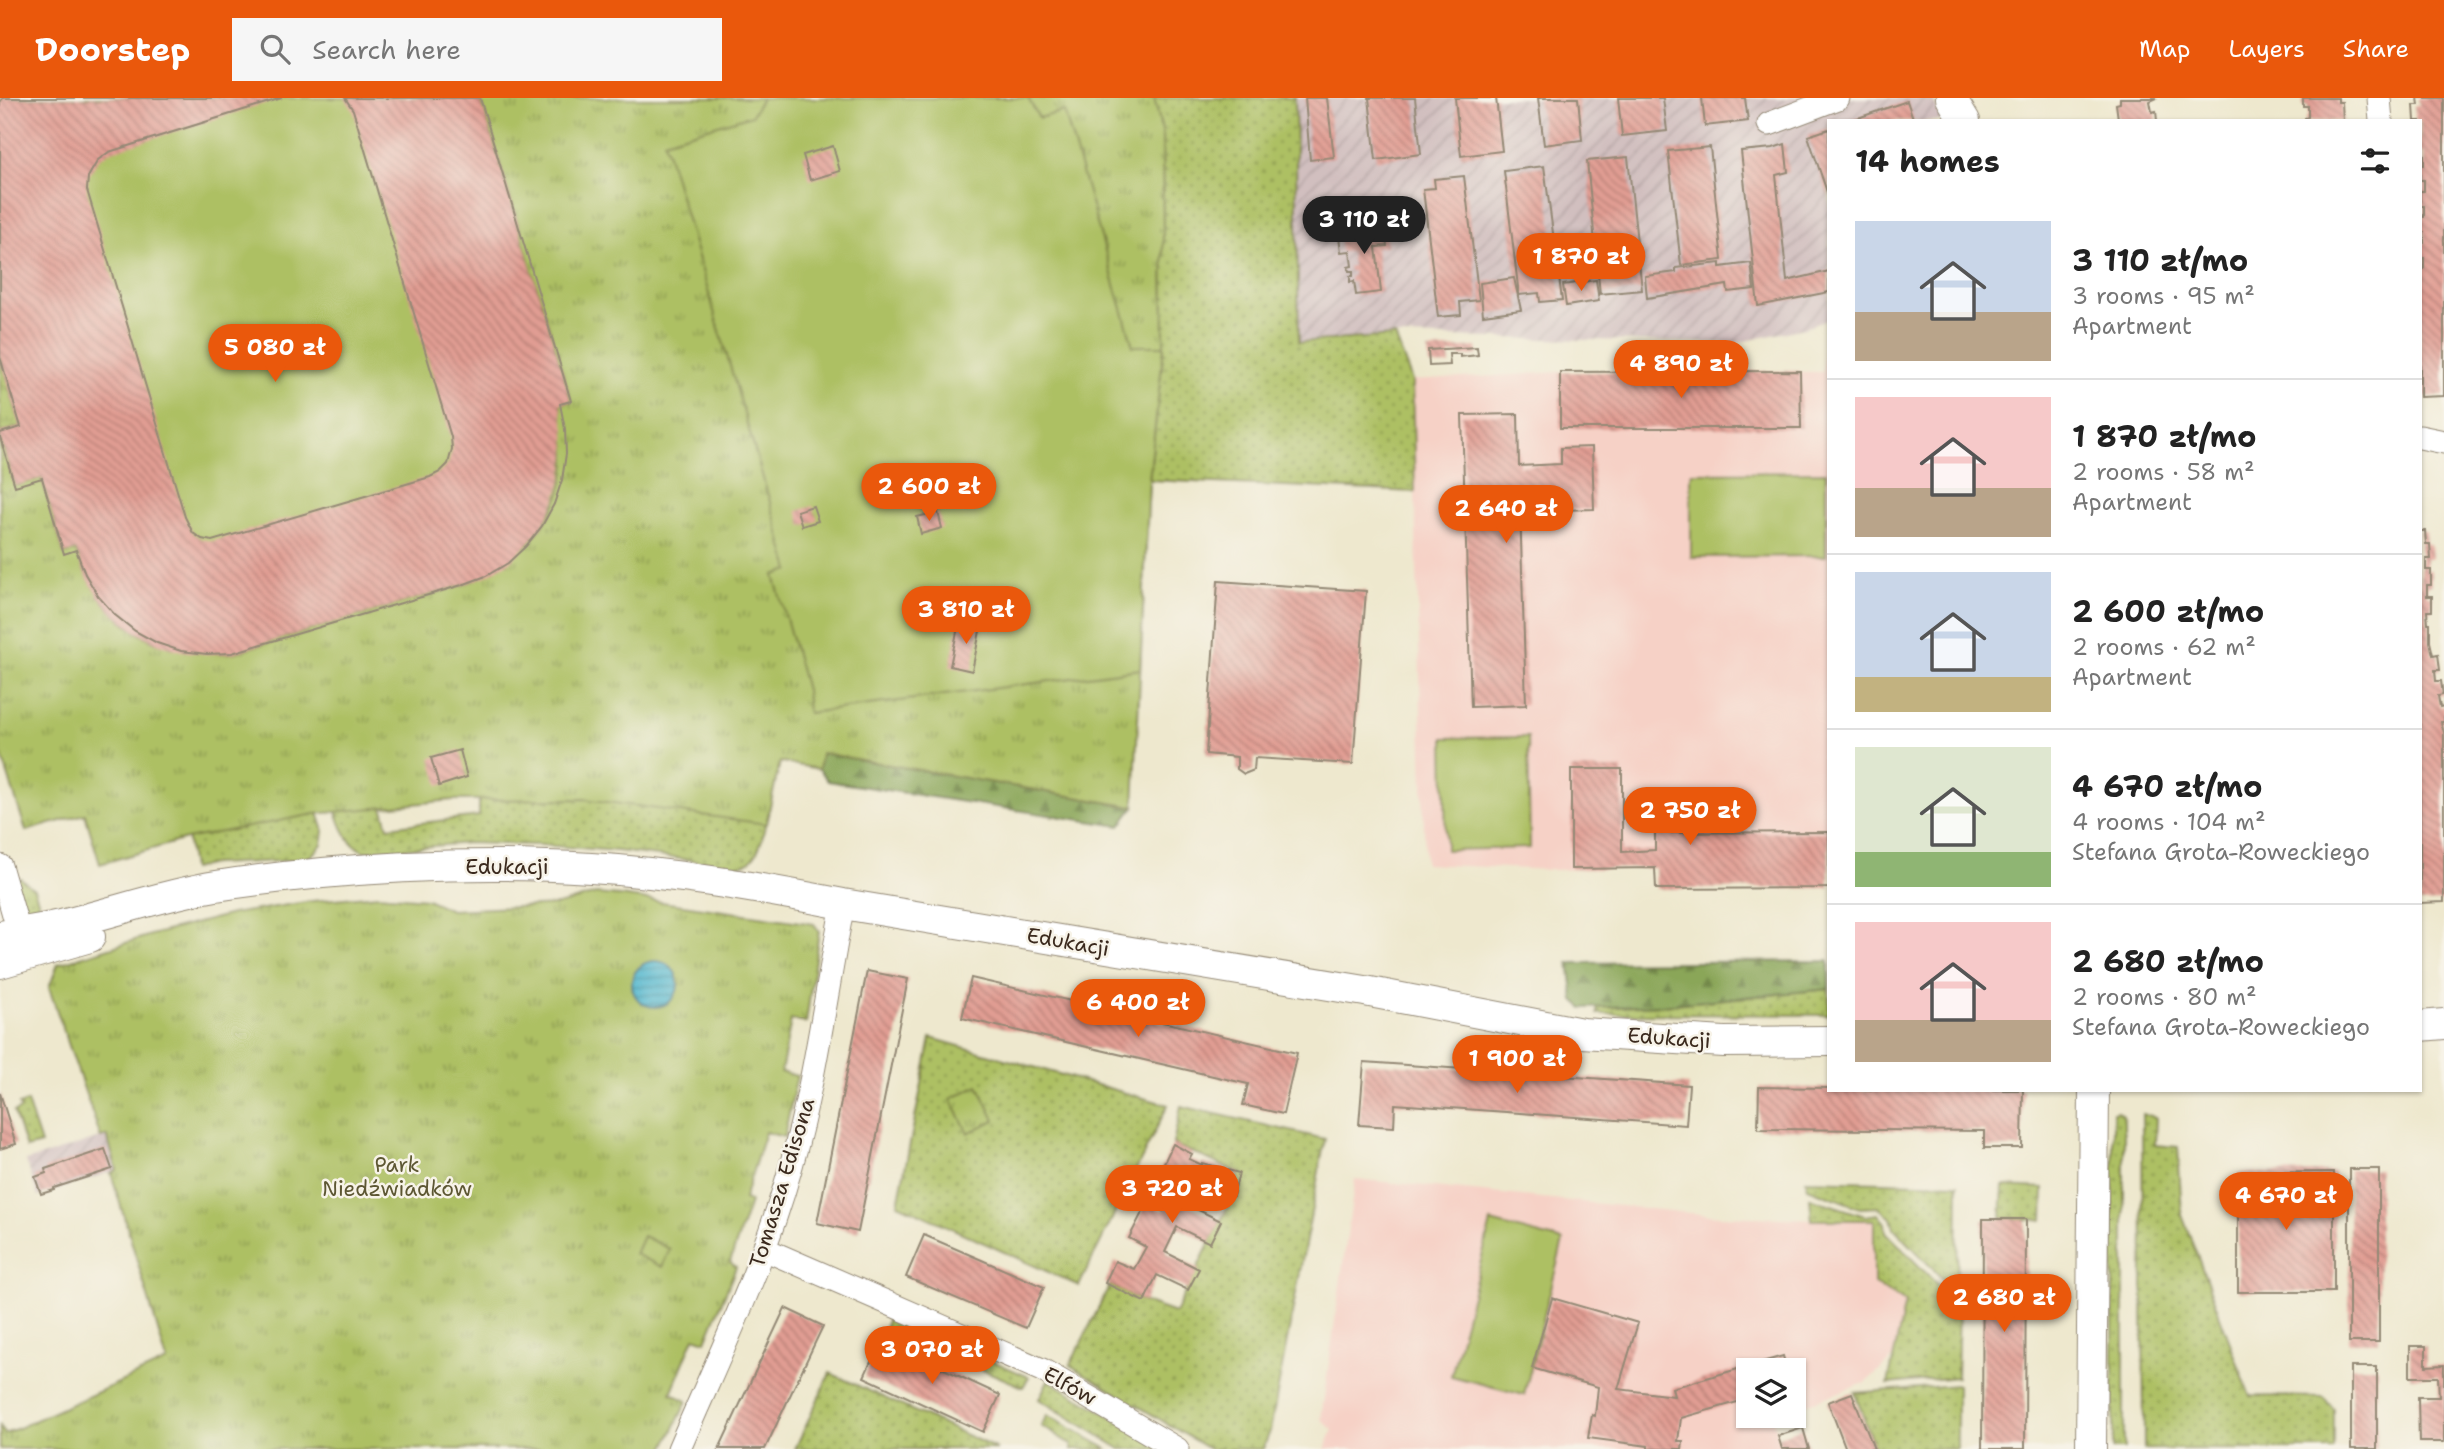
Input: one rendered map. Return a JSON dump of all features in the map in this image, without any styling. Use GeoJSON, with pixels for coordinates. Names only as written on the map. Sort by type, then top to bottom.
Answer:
{"type":"FeatureCollection","features":[{"type":"Feature","properties":{"kind":"street"},"geometry":{"type":"LineString","coordinates":[[1769,124],[1838,98]]}},
{"type":"Feature","properties":{"kind":"street"},"geometry":{"type":"LineString","coordinates":[[1951,98],[1964,119]]}},
{"type":"Feature","properties":{"kind":"street"},"geometry":{"type":"LineString","coordinates":[[2379,98],[2381,119]]}},
{"type":"Feature","properties":{"kind":"street"},"geometry":{"type":"LineString","coordinates":[[2422,437],[2444,442]]}},
{"type":"Feature","properties":{"kind":"street"},"geometry":{"type":"LineString","coordinates":[[0,866],[8,948]]}},
{"type":"Feature","properties":{"kind":"street","name":"Edukacji"},"geometry":{"type":"LineString","coordinates":[[8,948],[52,927],[169,895],[216,886],[305,875],[448,867],[592,868],[772,890],[1365,991],[1582,1033],[1724,1042],[1827,1041]]}},
{"type":"Feature","properties":{"kind":"street","name":"Tomasza Edisona"},"geometry":{"type":"LineString","coordinates":[[679,1449],[764,1249],[791,1167],[812,1081],[843,904]]}},
{"type":"Feature","properties":{"kind":"street"},"geometry":{"type":"LineString","coordinates":[[2422,1026],[2444,1024]]}},
{"type":"Feature","properties":{"kind":"street"},"geometry":{"type":"LineString","coordinates":[[2091,1449],[2094,1092]]}},
{"type":"Feature","properties":{"kind":"street","name":"Elfów"},"geometry":{"type":"LineString","coordinates":[[764,1249],[1042,1370],[1177,1449]]}},
{"type":"Feature","properties":{"kind":"shaded area"},"geometry":{"type":"Polygon","coordinates":[[[1295,98],[1932,98],[1942,119],[1827,119],[1827,320],[1804,328],[1736,343],[1395,336],[1299,343],[1295,98]]]}},
{"type":"Feature","properties":{"kind":"shaded area"},"geometry":{"type":"Polygon","coordinates":[[[1827,335],[1827,887],[1656,889],[1655,868],[1550,870],[1425,864],[1412,381],[1560,372],[1823,372],[1823,337],[1827,335]]]}},
{"type":"Feature","properties":{"kind":"shaded area"},"geometry":{"type":"Polygon","coordinates":[[[107,1136],[117,1170],[38,1196],[26,1161],[107,1136]]]}},
{"type":"Feature","properties":{"kind":"shaded area"},"geometry":{"type":"Polygon","coordinates":[[[1355,1179],[1719,1216],[1873,1221],[1873,1285],[1905,1301],[1893,1358],[1865,1383],[1806,1404],[1806,1358],[1736,1358],[1736,1428],[1775,1428],[1781,1449],[1325,1449],[1333,1430],[1321,1419],[1355,1179]]]}},
{"type":"Feature","properties":{"kind":"green space"},"geometry":{"type":"Polygon","coordinates":[[[0,98],[1154,98],[1162,131],[1164,346],[1149,480],[1134,807],[821,753],[819,769],[780,762],[766,824],[585,799],[452,800],[315,814],[186,839],[100,864],[85,814],[26,831],[0,750],[0,98]]]}},
{"type":"Feature","properties":{"kind":"green space"},"geometry":{"type":"Polygon","coordinates":[[[3,98],[480,98],[571,401],[560,404],[566,453],[564,476],[558,498],[535,535],[502,565],[462,585],[232,653],[178,649],[155,642],[135,631],[101,598],[76,551],[64,554],[42,478],[15,486],[0,437],[0,433],[21,426],[0,358],[0,102],[3,98]]]}},
{"type":"Feature","properties":{"kind":"green space"},"geometry":{"type":"Polygon","coordinates":[[[762,98],[1028,98],[1039,118],[1064,111],[1133,346],[1164,346],[1149,480],[1140,669],[808,713],[806,690],[774,575],[790,570],[664,141],[752,115],[762,98]]]}},
{"type":"Feature","properties":{"kind":"green space"},"geometry":{"type":"Polygon","coordinates":[[[1154,98],[1295,98],[1299,342],[1395,336],[1412,381],[1415,492],[1149,480],[1164,346],[1162,131],[1154,98]]]}},
{"type":"Feature","properties":{"kind":"green space"},"geometry":{"type":"Polygon","coordinates":[[[1826,472],[1826,556],[1691,557],[1691,473],[1826,472]]]}},
{"type":"Feature","properties":{"kind":"green space"},"geometry":{"type":"Polygon","coordinates":[[[362,731],[388,827],[479,816],[479,797],[770,772],[761,842],[750,861],[737,866],[618,851],[541,845],[468,843],[365,852],[349,840],[335,808],[362,731]]]}},
{"type":"Feature","properties":{"kind":"green space"},"geometry":{"type":"Polygon","coordinates":[[[1528,737],[1530,848],[1446,850],[1444,738],[1528,737]]]}},
{"type":"Feature","properties":{"kind":"green space"},"geometry":{"type":"Polygon","coordinates":[[[820,753],[1134,807],[1120,826],[828,781],[819,769],[820,753]]]}},
{"type":"Feature","properties":{"kind":"green space"},"geometry":{"type":"Polygon","coordinates":[[[302,764],[324,831],[322,844],[311,856],[303,860],[213,864],[192,869],[187,835],[302,764]]]}},
{"type":"Feature","properties":{"kind":"green space"},"geometry":{"type":"Polygon","coordinates":[[[20,878],[34,889],[44,918],[29,916],[24,911],[15,880],[20,878]]]}},
{"type":"Feature","properties":{"kind":"green space","name":"Park Niedźwiadków"},"geometry":{"type":"Polygon","coordinates":[[[596,894],[814,924],[819,931],[806,1023],[791,1020],[781,1072],[797,1076],[784,1137],[765,1132],[744,1199],[750,1202],[730,1262],[736,1267],[706,1341],[694,1337],[671,1393],[687,1401],[664,1449],[0,1449],[0,1426],[5,1434],[167,1361],[111,1173],[117,1170],[107,1136],[101,1138],[49,988],[58,964],[151,935],[232,914],[312,901],[378,895],[427,899],[451,910],[558,905],[596,894]]]}},
{"type":"Feature","properties":{"kind":"green space"},"geometry":{"type":"Polygon","coordinates":[[[1827,961],[1827,989],[1662,1005],[1583,1008],[1574,1000],[1569,963],[1827,961]]]}},
{"type":"Feature","properties":{"kind":"green space"},"geometry":{"type":"Polygon","coordinates":[[[1827,989],[1827,1015],[1597,1014],[1597,1008],[1662,1005],[1827,989]]]}},
{"type":"Feature","properties":{"kind":"green space"},"geometry":{"type":"Polygon","coordinates":[[[931,1038],[1168,1105],[1079,1286],[898,1204],[931,1038]]]}},
{"type":"Feature","properties":{"kind":"green space"},"geometry":{"type":"Polygon","coordinates":[[[978,1085],[995,1120],[968,1133],[951,1099],[978,1085]]]}},
{"type":"Feature","properties":{"kind":"green space"},"geometry":{"type":"Polygon","coordinates":[[[27,1102],[41,1144],[26,1148],[14,1112],[21,1109],[19,1105],[27,1102]]]}},
{"type":"Feature","properties":{"kind":"green space"},"geometry":{"type":"Polygon","coordinates":[[[1181,1106],[1325,1139],[1270,1431],[1263,1449],[1209,1449],[1070,1365],[1110,1285],[1144,1302],[1175,1313],[1233,1196],[1239,1173],[1173,1144],[1181,1106]]]}},
{"type":"Feature","properties":{"kind":"green space"},"geometry":{"type":"Polygon","coordinates":[[[2118,1111],[2123,1115],[2124,1122],[2124,1449],[2113,1449],[2113,1112],[2118,1111]]]}},
{"type":"Feature","properties":{"kind":"green space"},"geometry":{"type":"Polygon","coordinates":[[[2142,1114],[2156,1117],[2155,1145],[2178,1147],[2182,1215],[2250,1396],[2324,1397],[2334,1409],[2334,1449],[2144,1449],[2142,1114]]]}},
{"type":"Feature","properties":{"kind":"green space"},"geometry":{"type":"Polygon","coordinates":[[[1806,1180],[1958,1184],[1957,1294],[1894,1228],[1891,1218],[1879,1207],[1860,1208],[1808,1188],[1806,1180]]]}},
{"type":"Feature","properties":{"kind":"green space"},"geometry":{"type":"Polygon","coordinates":[[[2003,1186],[2044,1188],[2043,1220],[2001,1218],[2003,1186]]]}},
{"type":"Feature","properties":{"kind":"green space"},"geometry":{"type":"Polygon","coordinates":[[[1810,1198],[1865,1216],[1878,1214],[1885,1223],[1886,1232],[1959,1307],[1957,1377],[1888,1384],[1905,1302],[1874,1284],[1874,1220],[1812,1220],[1810,1198]]]}},
{"type":"Feature","properties":{"kind":"green space"},"geometry":{"type":"Polygon","coordinates":[[[1491,1222],[1563,1241],[1524,1395],[1451,1376],[1491,1222]]]}},
{"type":"Feature","properties":{"kind":"green space"},"geometry":{"type":"Polygon","coordinates":[[[643,1236],[670,1249],[662,1267],[635,1254],[643,1236]]]}},
{"type":"Feature","properties":{"kind":"green space"},"geometry":{"type":"Polygon","coordinates":[[[889,1316],[1029,1377],[1023,1387],[884,1328],[889,1316]]]}},
{"type":"Feature","properties":{"kind":"green space"},"geometry":{"type":"Polygon","coordinates":[[[830,1373],[997,1449],[795,1449],[830,1373]]]}},
{"type":"Feature","properties":{"kind":"green space"},"geometry":{"type":"Polygon","coordinates":[[[1048,1380],[1167,1449],[1121,1449],[1039,1399],[1048,1380]]]}},
{"type":"Feature","properties":{"kind":"green space"},"geometry":{"type":"Polygon","coordinates":[[[1957,1385],[1957,1449],[1875,1449],[1855,1393],[1957,1385]]]}},
{"type":"Feature","properties":{"kind":"green space"},"geometry":{"type":"Polygon","coordinates":[[[1047,1415],[1107,1449],[1071,1449],[1072,1445],[1041,1426],[1047,1415]]]}},
{"type":"Feature","properties":{"kind":"water"},"geometry":{"type":"Polygon","coordinates":[[[655,961],[671,968],[678,984],[671,1000],[655,1007],[639,1000],[632,984],[639,968],[655,961]]]}},
{"type":"Feature","properties":{"kind":"building"},"geometry":{"type":"Polygon","coordinates":[[[3,98],[282,98],[109,152],[98,160],[88,177],[87,190],[185,517],[193,533],[212,541],[430,477],[448,464],[452,449],[451,437],[353,110],[345,98],[480,98],[571,401],[560,404],[566,454],[562,480],[554,504],[542,526],[526,546],[508,563],[486,576],[462,585],[232,653],[181,651],[157,643],[135,631],[115,615],[98,596],[85,574],[76,550],[64,554],[42,478],[15,486],[0,437],[0,433],[21,427],[0,357],[0,102],[3,98]]]}},
{"type":"Feature","properties":{"kind":"building"},"geometry":{"type":"Polygon","coordinates":[[[1305,98],[1327,98],[1334,157],[1310,160],[1305,98]]]}},
{"type":"Feature","properties":{"kind":"building"},"geometry":{"type":"Polygon","coordinates":[[[1369,98],[1415,98],[1421,154],[1376,160],[1369,98]]]}},
{"type":"Feature","properties":{"kind":"building"},"geometry":{"type":"Polygon","coordinates":[[[1455,98],[1496,98],[1502,151],[1461,156],[1455,98]]]}},
{"type":"Feature","properties":{"kind":"building"},"geometry":{"type":"Polygon","coordinates":[[[1538,98],[1578,98],[1582,140],[1544,145],[1538,98]]]}},
{"type":"Feature","properties":{"kind":"building"},"geometry":{"type":"Polygon","coordinates":[[[1618,98],[1663,98],[1667,131],[1622,136],[1618,98]]]}},
{"type":"Feature","properties":{"kind":"building"},"geometry":{"type":"Polygon","coordinates":[[[1702,98],[1745,98],[1748,121],[1705,126],[1702,98]]]}},
{"type":"Feature","properties":{"kind":"building"},"geometry":{"type":"Polygon","coordinates":[[[2120,98],[2157,98],[2150,101],[2157,119],[2118,119],[2116,104],[2120,103],[2120,98]]]}},
{"type":"Feature","properties":{"kind":"building"},"geometry":{"type":"Polygon","coordinates":[[[2303,98],[2338,98],[2338,102],[2342,102],[2343,119],[2305,119],[2308,117],[2308,106],[2303,106],[2303,98]]]}},
{"type":"Feature","properties":{"kind":"building"},"geometry":{"type":"Polygon","coordinates":[[[2418,98],[2444,98],[2444,396],[2422,397],[2424,154],[2422,119],[2415,119],[2414,105],[2419,105],[2418,98]]]}},
{"type":"Feature","properties":{"kind":"building"},"geometry":{"type":"Polygon","coordinates":[[[1907,101],[1913,119],[1855,119],[1907,101]]]}},
{"type":"Feature","properties":{"kind":"building"},"geometry":{"type":"Polygon","coordinates":[[[1827,130],[1827,192],[1808,136],[1827,130]]]}},
{"type":"Feature","properties":{"kind":"building"},"geometry":{"type":"Polygon","coordinates":[[[1785,144],[1788,172],[1776,175],[1787,281],[1827,271],[1827,292],[1758,306],[1741,151],[1785,144]]]}},
{"type":"Feature","properties":{"kind":"building"},"geometry":{"type":"Polygon","coordinates":[[[833,146],[840,171],[810,180],[803,155],[833,146]]]}},
{"type":"Feature","properties":{"kind":"building"},"geometry":{"type":"Polygon","coordinates":[[[1710,147],[1722,260],[1681,265],[1668,151],[1710,147]]]}},
{"type":"Feature","properties":{"kind":"building"},"geometry":{"type":"Polygon","coordinates":[[[1628,157],[1642,290],[1600,294],[1587,161],[1628,157]]]}},
{"type":"Feature","properties":{"kind":"building"},"geometry":{"type":"Polygon","coordinates":[[[1544,166],[1562,300],[1540,302],[1539,293],[1519,295],[1504,171],[1544,166]]]}},
{"type":"Feature","properties":{"kind":"building"},"geometry":{"type":"Polygon","coordinates":[[[1464,176],[1479,300],[1460,302],[1461,315],[1438,317],[1423,189],[1435,188],[1434,179],[1464,176]]]}},
{"type":"Feature","properties":{"kind":"building"},"geometry":{"type":"Polygon","coordinates":[[[1384,224],[1387,246],[1376,247],[1381,292],[1356,295],[1354,281],[1350,282],[1353,271],[1349,271],[1348,267],[1352,266],[1350,251],[1341,252],[1338,229],[1384,224]]]}},
{"type":"Feature","properties":{"kind":"building"},"geometry":{"type":"Polygon","coordinates":[[[1720,263],[1720,267],[1751,263],[1754,289],[1728,292],[1727,285],[1647,298],[1645,276],[1676,272],[1676,268],[1720,263]]]}},
{"type":"Feature","properties":{"kind":"building"},"geometry":{"type":"Polygon","coordinates":[[[1514,278],[1521,310],[1483,315],[1480,283],[1514,278]]]}},
{"type":"Feature","properties":{"kind":"building"},"geometry":{"type":"Polygon","coordinates":[[[1596,280],[1599,301],[1566,306],[1563,285],[1596,280]]]}},
{"type":"Feature","properties":{"kind":"building"},"geometry":{"type":"Polygon","coordinates":[[[1477,347],[1478,355],[1460,357],[1460,354],[1449,354],[1450,365],[1429,366],[1428,350],[1477,347]]]}},
{"type":"Feature","properties":{"kind":"building"},"geometry":{"type":"Polygon","coordinates":[[[1800,371],[1801,428],[1560,428],[1560,372],[1800,371]]]}},
{"type":"Feature","properties":{"kind":"building"},"geometry":{"type":"Polygon","coordinates":[[[1518,414],[1519,466],[1561,464],[1561,448],[1592,447],[1594,509],[1563,510],[1563,505],[1520,506],[1526,705],[1471,707],[1462,415],[1518,414]]]}},
{"type":"Feature","properties":{"kind":"building"},"geometry":{"type":"Polygon","coordinates":[[[813,506],[818,521],[802,526],[797,511],[813,506]]]}},
{"type":"Feature","properties":{"kind":"building"},"geometry":{"type":"Polygon","coordinates":[[[938,512],[942,528],[921,534],[917,517],[938,512]]]}},
{"type":"Feature","properties":{"kind":"building"},"geometry":{"type":"Polygon","coordinates":[[[2422,531],[2425,531],[2426,544],[2430,544],[2431,559],[2426,559],[2426,570],[2431,570],[2431,585],[2427,585],[2427,596],[2432,596],[2432,611],[2427,611],[2428,623],[2433,655],[2438,654],[2440,670],[2435,670],[2436,681],[2441,681],[2443,695],[2438,696],[2440,707],[2444,706],[2444,722],[2441,722],[2444,733],[2444,902],[2422,903],[2422,531]]]}},
{"type":"Feature","properties":{"kind":"building"},"geometry":{"type":"Polygon","coordinates":[[[1218,581],[1366,591],[1353,764],[1255,758],[1254,770],[1244,774],[1237,769],[1237,757],[1206,754],[1218,581]]]}},
{"type":"Feature","properties":{"kind":"building"},"geometry":{"type":"Polygon","coordinates":[[[959,622],[981,626],[972,671],[950,666],[959,622]]]}},
{"type":"Feature","properties":{"kind":"building"},"geometry":{"type":"Polygon","coordinates":[[[460,750],[467,777],[439,786],[431,758],[460,750]]]}},
{"type":"Feature","properties":{"kind":"building"},"geometry":{"type":"Polygon","coordinates":[[[1571,769],[1622,769],[1622,852],[1655,850],[1655,833],[1827,832],[1827,888],[1656,889],[1655,868],[1571,869],[1571,769]]]}},
{"type":"Feature","properties":{"kind":"building"},"geometry":{"type":"Polygon","coordinates":[[[867,971],[908,979],[858,1232],[817,1223],[867,971]]]}},
{"type":"Feature","properties":{"kind":"building"},"geometry":{"type":"Polygon","coordinates":[[[971,978],[1297,1053],[1283,1114],[1243,1105],[1248,1084],[962,1018],[971,978]]]}},
{"type":"Feature","properties":{"kind":"building"},"geometry":{"type":"Polygon","coordinates":[[[1364,1062],[1689,1085],[1686,1125],[1395,1104],[1394,1127],[1359,1125],[1364,1062]]]}},
{"type":"Feature","properties":{"kind":"building"},"geometry":{"type":"Polygon","coordinates":[[[1759,1087],[1827,1088],[1827,1092],[2023,1092],[2022,1148],[1984,1148],[1984,1131],[1758,1129],[1759,1087]]]}},
{"type":"Feature","properties":{"kind":"building"},"geometry":{"type":"Polygon","coordinates":[[[0,1093],[16,1144],[0,1149],[0,1093]]]}},
{"type":"Feature","properties":{"kind":"building"},"geometry":{"type":"Polygon","coordinates":[[[1173,1144],[1192,1154],[1189,1159],[1202,1165],[1239,1173],[1233,1196],[1197,1186],[1188,1205],[1221,1221],[1210,1243],[1177,1227],[1165,1252],[1199,1269],[1188,1290],[1157,1275],[1144,1302],[1105,1283],[1115,1261],[1134,1269],[1146,1247],[1129,1238],[1147,1203],[1163,1211],[1174,1190],[1155,1181],[1173,1144]]]}},
{"type":"Feature","properties":{"kind":"building"},"geometry":{"type":"Polygon","coordinates":[[[105,1149],[112,1169],[41,1194],[35,1177],[46,1173],[45,1169],[105,1149]]]}},
{"type":"Feature","properties":{"kind":"building"},"geometry":{"type":"Polygon","coordinates":[[[2349,1169],[2379,1169],[2379,1342],[2349,1342],[2349,1169]]]}},
{"type":"Feature","properties":{"kind":"building"},"geometry":{"type":"Polygon","coordinates":[[[2334,1172],[2334,1292],[2238,1292],[2238,1173],[2334,1172]]]}},
{"type":"Feature","properties":{"kind":"building"},"geometry":{"type":"Polygon","coordinates":[[[1983,1219],[2026,1219],[2025,1449],[1982,1449],[1983,1219]]]}},
{"type":"Feature","properties":{"kind":"building"},"geometry":{"type":"Polygon","coordinates":[[[924,1235],[1044,1287],[1026,1328],[906,1277],[924,1235]]]}},
{"type":"Feature","properties":{"kind":"building"},"geometry":{"type":"Polygon","coordinates":[[[1552,1298],[1638,1323],[1618,1389],[1674,1396],[1672,1388],[1736,1370],[1736,1402],[1681,1418],[1678,1441],[1683,1441],[1682,1449],[1648,1449],[1648,1446],[1588,1438],[1592,1415],[1595,1416],[1598,1387],[1532,1368],[1552,1298]]]}},
{"type":"Feature","properties":{"kind":"building"},"geometry":{"type":"Polygon","coordinates":[[[785,1308],[823,1326],[765,1449],[719,1449],[785,1308]]]}},
{"type":"Feature","properties":{"kind":"building"},"geometry":{"type":"Polygon","coordinates":[[[881,1340],[1000,1395],[983,1432],[864,1377],[881,1340]]]}},
{"type":"Feature","properties":{"kind":"building"},"geometry":{"type":"Polygon","coordinates":[[[2410,1346],[2426,1346],[2426,1366],[2444,1365],[2444,1442],[2419,1442],[2418,1397],[2439,1397],[2438,1377],[2410,1377],[2410,1346]]]}},
{"type":"Feature","properties":{"kind":"building"},"geometry":{"type":"Polygon","coordinates":[[[2351,1367],[2377,1367],[2377,1449],[2351,1449],[2351,1367]]]}},
{"type":"Feature","properties":{"kind":"building"},"geometry":{"type":"Polygon","coordinates":[[[1852,1393],[1874,1449],[1846,1449],[1828,1402],[1852,1393]]]}},
{"type":"Feature","properties":{"kind":"building"},"geometry":{"type":"Polygon","coordinates":[[[1803,1428],[1809,1449],[1782,1449],[1778,1436],[1803,1428]]]}}]}
